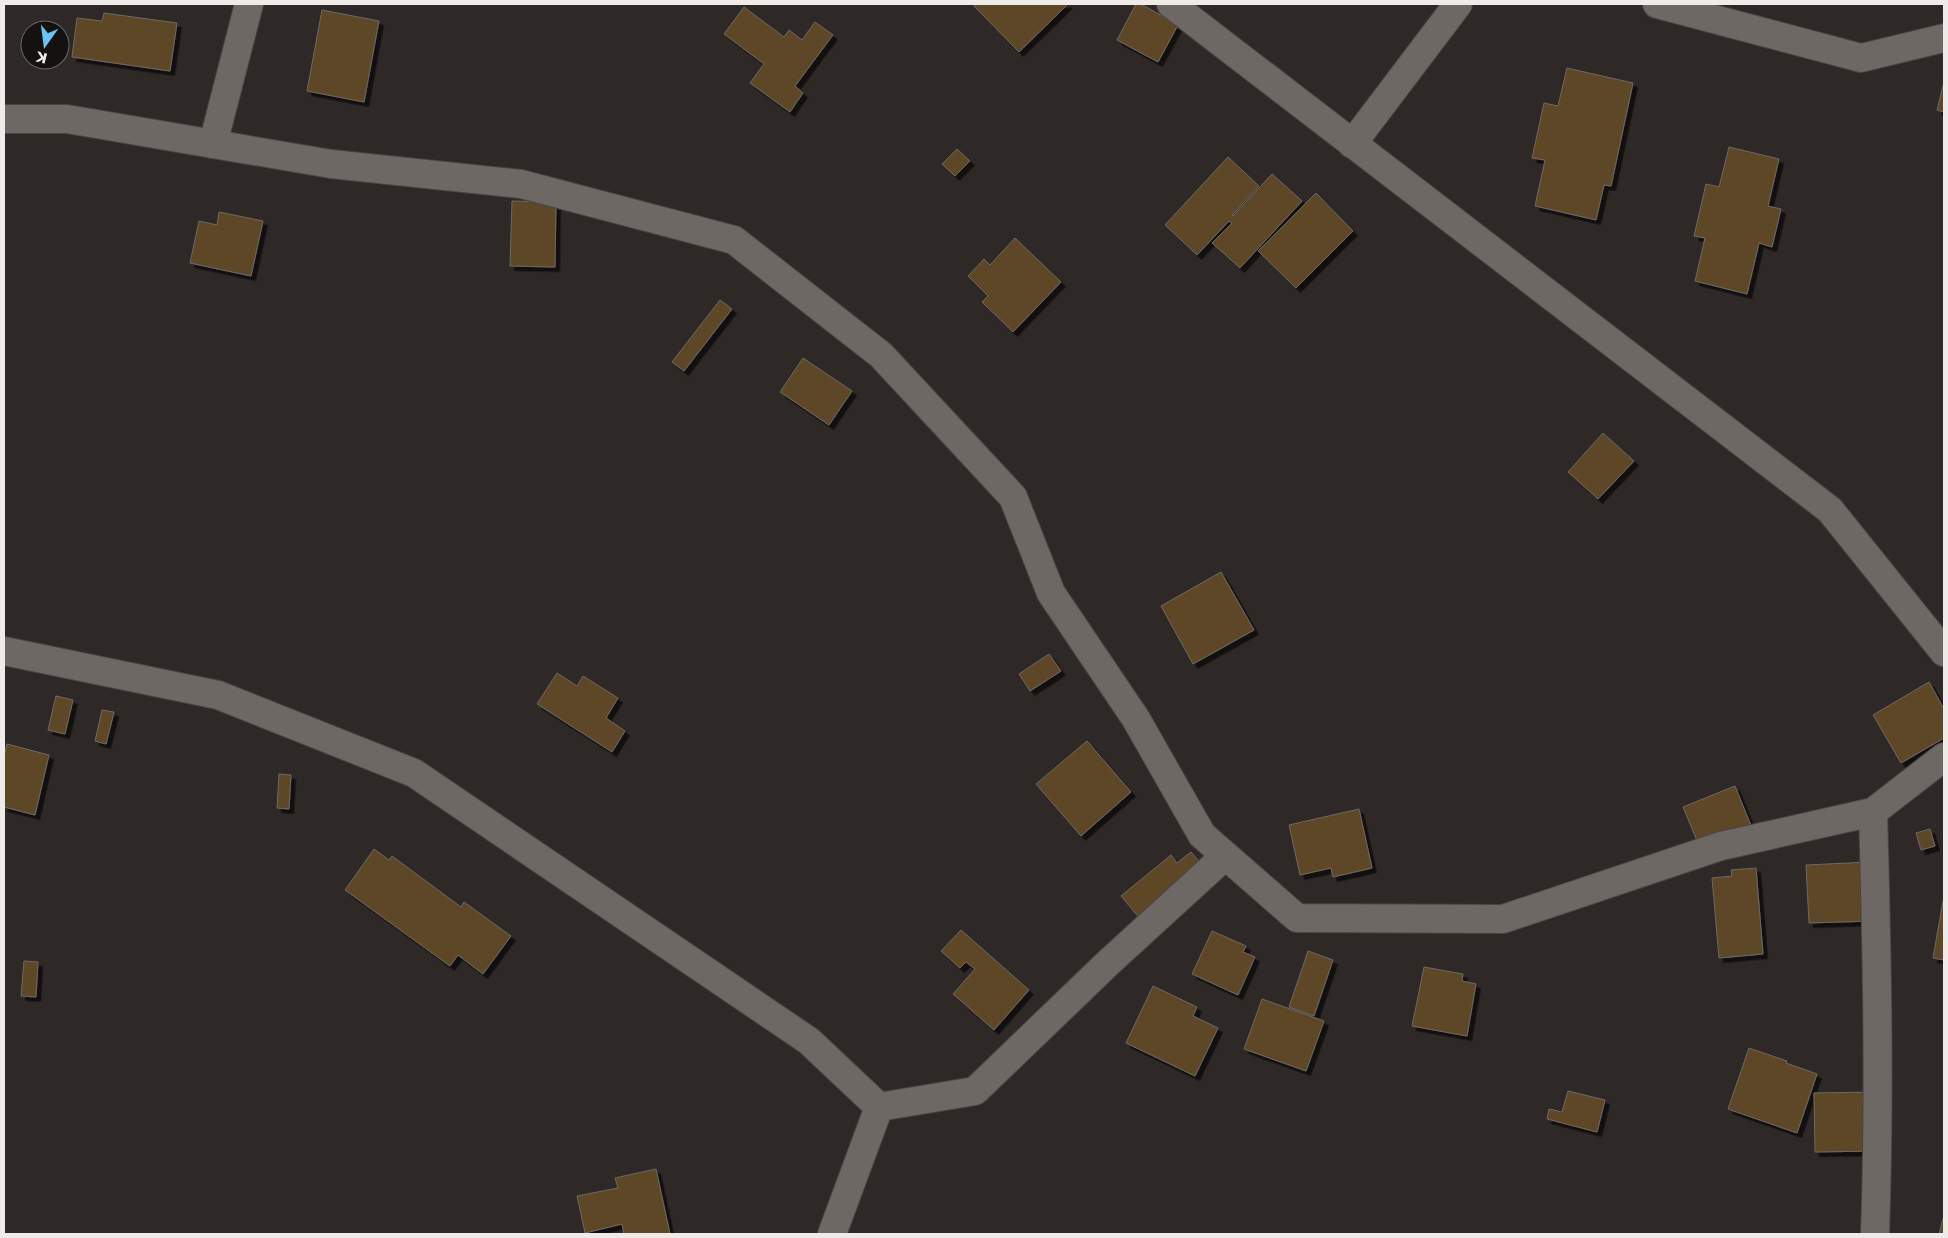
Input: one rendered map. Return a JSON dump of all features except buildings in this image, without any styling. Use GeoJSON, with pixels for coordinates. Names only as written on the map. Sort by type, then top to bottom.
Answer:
{"type":"FeatureCollection","features":[{"type":"Feature","properties":{"kind":"street"},"geometry":{"type":"LineString","coordinates":[[213,144],[249,4]]}},
{"type":"Feature","properties":{"kind":"street"},"geometry":{"type":"LineString","coordinates":[[1171,4],[1830,510],[1944,652]]}},
{"type":"Feature","properties":{"kind":"street"},"geometry":{"type":"LineString","coordinates":[[1352,144],[1458,4]]}},
{"type":"Feature","properties":{"kind":"street"},"geometry":{"type":"LineString","coordinates":[[1657,4],[1861,58],[1944,38]]}},
{"type":"Feature","properties":{"kind":"street"},"geometry":{"type":"LineString","coordinates":[[4,119],[67,119],[331,164],[521,184],[734,240],[881,354],[1013,498],[1051,594],[1136,719],[1202,836],[1297,918],[1503,919],[1721,846],[1873,812],[1944,757]]}},
{"type":"Feature","properties":{"kind":"street"},"geometry":{"type":"LineString","coordinates":[[4,651],[218,696],[414,773],[809,1041],[879,1107]]}},
{"type":"Feature","properties":{"kind":"street"},"geometry":{"type":"LineString","coordinates":[[1873,812],[1878,975],[1878,1138],[1875,1234]]}},
{"type":"Feature","properties":{"kind":"street"},"geometry":{"type":"LineString","coordinates":[[879,1107],[974,1091],[1108,963],[1225,856]]}},
{"type":"Feature","properties":{"kind":"street"},"geometry":{"type":"LineString","coordinates":[[832,1234],[879,1107]]}}]}
